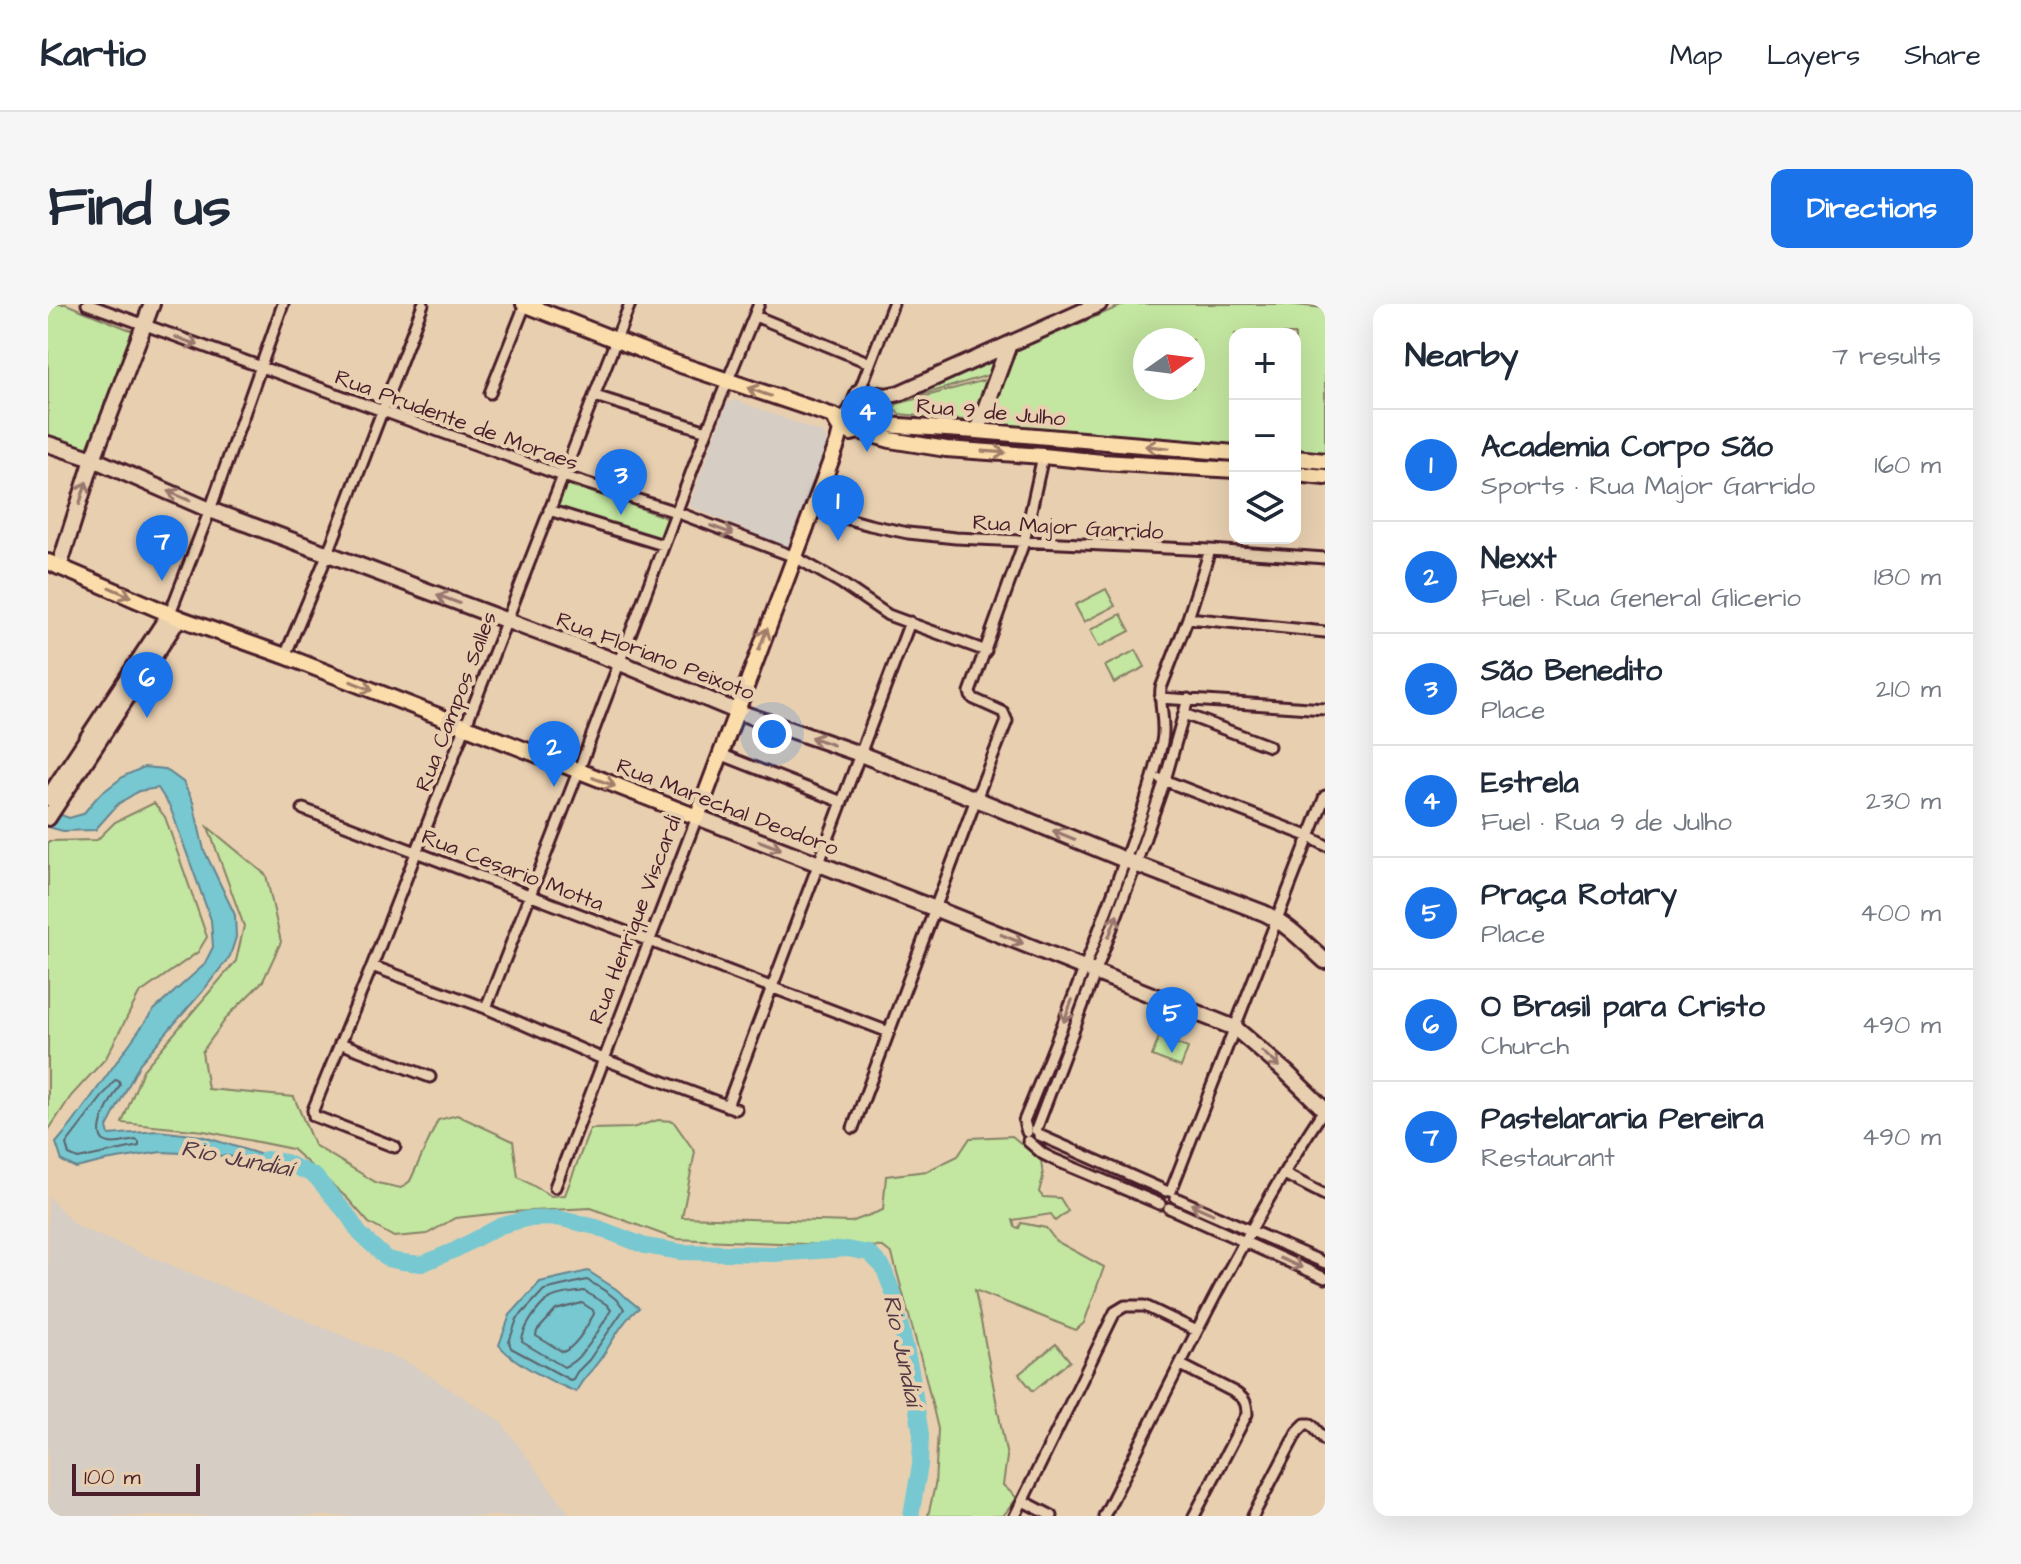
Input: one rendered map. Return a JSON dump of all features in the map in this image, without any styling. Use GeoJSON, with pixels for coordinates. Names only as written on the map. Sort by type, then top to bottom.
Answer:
{"type":"FeatureCollection","features":[{"type":"Feature","properties":{"kind":"main road","name":"Rua 9 de Julho"},"geometry":{"type":"LineString","coordinates":[[524,304],[616,341],[848,420],[903,443],[1102,462],[1229,470]]}},
{"type":"Feature","properties":{"kind":"main road","name":"Rua 9 de Julho"},"geometry":{"type":"LineString","coordinates":[[848,420],[1229,452]]}},
{"type":"Feature","properties":{"kind":"main road"},"geometry":{"type":"LineString","coordinates":[[838,442],[848,420]]}},
{"type":"Feature","properties":{"kind":"main road"},"geometry":{"type":"LineString","coordinates":[[838,442],[847,433],[848,420]]}},
{"type":"Feature","properties":{"kind":"main road"},"geometry":{"type":"LineString","coordinates":[[903,443],[920,438],[961,443],[973,438],[977,431]]}},
{"type":"Feature","properties":{"kind":"main road","name":"Rua Henrique Viscardi"},"geometry":{"type":"LineString","coordinates":[[697,817],[838,442]]}},
{"type":"Feature","properties":{"kind":"main road"},"geometry":{"type":"LineString","coordinates":[[1301,459],[1325,461]]}},
{"type":"Feature","properties":{"kind":"main road"},"geometry":{"type":"LineString","coordinates":[[1301,475],[1325,477]]}},
{"type":"Feature","properties":{"kind":"main road","name":"Rua Marechal Deodoro"},"geometry":{"type":"LineString","coordinates":[[54,565],[175,616],[697,817]]}},
{"type":"Feature","properties":{"kind":"street","name":"Rua Prudente de Moraes"},"geometry":{"type":"LineString","coordinates":[[87,304],[795,557],[888,615],[986,651]]}},
{"type":"Feature","properties":{"kind":"street"},"geometry":{"type":"LineString","coordinates":[[54,565],[152,304]]}},
{"type":"Feature","properties":{"kind":"street"},"geometry":{"type":"LineString","coordinates":[[48,818],[66,768],[175,616],[283,304]]}},
{"type":"Feature","properties":{"kind":"street"},"geometry":{"type":"LineString","coordinates":[[285,656],[328,553],[423,304]]}},
{"type":"Feature","properties":{"kind":"street"},"geometry":{"type":"LineString","coordinates":[[490,393],[524,304]]}},
{"type":"Feature","properties":{"kind":"street","name":"Rua Campos Salles"},"geometry":{"type":"LineString","coordinates":[[395,1147],[314,1116],[313,1110],[630,304]]}},
{"type":"Feature","properties":{"kind":"street"},"geometry":{"type":"LineString","coordinates":[[486,1008],[707,431],[759,304]]}},
{"type":"Feature","properties":{"kind":"street"},"geometry":{"type":"LineString","coordinates":[[848,420],[893,304]]}},
{"type":"Feature","properties":{"kind":"street"},"geometry":{"type":"LineString","coordinates":[[859,392],[886,396],[900,393],[1009,344],[1071,310],[1099,304]]}},
{"type":"Feature","properties":{"kind":"street"},"geometry":{"type":"LineString","coordinates":[[755,316],[870,363]]}},
{"type":"Feature","properties":{"kind":"street"},"geometry":{"type":"LineString","coordinates":[[977,431],[1009,344]]}},
{"type":"Feature","properties":{"kind":"street"},"geometry":{"type":"LineString","coordinates":[[984,355],[996,361],[999,371]]}},
{"type":"Feature","properties":{"kind":"street"},"geometry":{"type":"LineString","coordinates":[[595,396],[707,431]]}},
{"type":"Feature","properties":{"kind":"street","name":"Rua Floriano Peixoto"},"geometry":{"type":"LineString","coordinates":[[48,444],[93,459],[210,510],[618,662],[736,711],[860,754],[1276,919],[1325,961]]}},
{"type":"Feature","properties":{"kind":"street"},"geometry":{"type":"LineString","coordinates":[[853,1128],[1007,721],[1003,712],[971,696],[971,688],[1024,542],[1043,456]]}},
{"type":"Feature","properties":{"kind":"street","name":"Rua Major Garrido"},"geometry":{"type":"LineString","coordinates":[[813,509],[908,533],[956,538],[1325,558]]}},
{"type":"Feature","properties":{"kind":"street"},"geometry":{"type":"LineString","coordinates":[[549,510],[663,545]]}},
{"type":"Feature","properties":{"kind":"street"},"geometry":{"type":"LineString","coordinates":[[1131,862],[1164,729],[1160,698],[1165,674],[1188,618],[1210,550]]}},
{"type":"Feature","properties":{"kind":"street"},"geometry":{"type":"LineString","coordinates":[[1188,618],[1325,632]]}},
{"type":"Feature","properties":{"kind":"street"},"geometry":{"type":"LineString","coordinates":[[372,966],[486,1008],[603,1059],[732,1108],[817,864],[910,622]]}},
{"type":"Feature","properties":{"kind":"street"},"geometry":{"type":"LineString","coordinates":[[1160,698],[1325,709]]}},
{"type":"Feature","properties":{"kind":"street"},"geometry":{"type":"LineString","coordinates":[[1034,1132],[1064,1053],[1090,970],[1165,780],[1188,699]]}},
{"type":"Feature","properties":{"kind":"street"},"geometry":{"type":"LineString","coordinates":[[1184,714],[1269,746]]}},
{"type":"Feature","properties":{"kind":"street"},"geometry":{"type":"LineString","coordinates":[[720,754],[842,802]]}},
{"type":"Feature","properties":{"kind":"street"},"geometry":{"type":"LineString","coordinates":[[1152,776],[1325,845]]}},
{"type":"Feature","properties":{"kind":"street"},"geometry":{"type":"LineString","coordinates":[[1164,1206],[1176,1203],[1171,1193],[1325,796]]}},
{"type":"Feature","properties":{"kind":"street","name":"Rua Cesario Motta"},"geometry":{"type":"LineString","coordinates":[[303,809],[889,1032]]}},
{"type":"Feature","properties":{"kind":"street","name":"Rua Marechal Deodoro"},"geometry":{"type":"LineString","coordinates":[[697,817],[1235,1028],[1325,1109]]}},
{"type":"Feature","properties":{"kind":"street","name":"Rua Henrique Viscardi"},"geometry":{"type":"LineString","coordinates":[[555,1187],[697,817]]}},
{"type":"Feature","properties":{"kind":"street"},"geometry":{"type":"LineString","coordinates":[[1090,970],[1024,1121],[1034,1132],[1325,1263]]}},
{"type":"Feature","properties":{"kind":"street"},"geometry":{"type":"LineString","coordinates":[[340,1043],[430,1077]]}},
{"type":"Feature","properties":{"kind":"street"},"geometry":{"type":"LineString","coordinates":[[1054,1048],[1064,1053]]}},
{"type":"Feature","properties":{"kind":"street"},"geometry":{"type":"LineString","coordinates":[[1104,1516],[1250,1230],[1325,1109]]}},
{"type":"Feature","properties":{"kind":"street"},"geometry":{"type":"LineString","coordinates":[[1027,1115],[1043,1154],[1325,1278]]}},
{"type":"Feature","properties":{"kind":"street"},"geometry":{"type":"LineString","coordinates":[[1284,1174],[1325,1195]]}},
{"type":"Feature","properties":{"kind":"street"},"geometry":{"type":"LineString","coordinates":[[1164,1206],[1160,1195],[1171,1193]]}},
{"type":"Feature","properties":{"kind":"street"},"geometry":{"type":"LineString","coordinates":[[1015,1516],[1115,1312],[1125,1306],[1145,1306],[1197,1331]]}},
{"type":"Feature","properties":{"kind":"street"},"geometry":{"type":"LineString","coordinates":[[1181,1365],[1234,1392],[1247,1404],[1247,1414],[1194,1516]]}},
{"type":"Feature","properties":{"kind":"street"},"geometry":{"type":"LineString","coordinates":[[1253,1516],[1297,1432],[1305,1424],[1311,1424],[1325,1440]]}},
{"type":"Feature","properties":{"kind":"street"},"geometry":{"type":"LineString","coordinates":[[1023,1501],[1052,1516]]}},
{"type":"Feature","properties":{"kind":"shaded area"},"geometry":{"type":"Polygon","coordinates":[[[735,400],[823,433],[828,445],[792,550],[689,506],[727,403],[735,400]]]}},
{"type":"Feature","properties":{"kind":"shaded area"},"geometry":{"type":"Polygon","coordinates":[[[48,1196],[76,1226],[411,1364],[500,1421],[571,1516],[48,1516],[48,1196]]]}},
{"type":"Feature","properties":{"kind":"green space"},"geometry":{"type":"Polygon","coordinates":[[[48,304],[66,304],[133,331],[88,450],[48,435],[48,304]]]}},
{"type":"Feature","properties":{"kind":"green space"},"geometry":{"type":"Polygon","coordinates":[[[1125,304],[1285,304],[1325,308],[1325,454],[1301,452],[1301,328],[1229,328],[1229,447],[987,427],[1015,351],[1125,304]]]}},
{"type":"Feature","properties":{"kind":"green space"},"geometry":{"type":"Polygon","coordinates":[[[985,361],[993,367],[989,375],[915,397],[912,393],[985,361]]]}},
{"type":"Feature","properties":{"kind":"green space"},"geometry":{"type":"Polygon","coordinates":[[[989,379],[975,416],[965,420],[899,414],[894,408],[897,404],[989,379]]]}},
{"type":"Feature","properties":{"kind":"green space"},"geometry":{"type":"Polygon","coordinates":[[[564,480],[672,520],[663,545],[553,508],[564,480]]]}},
{"type":"Feature","properties":{"kind":"green space"},"geometry":{"type":"Polygon","coordinates":[[[1106,589],[1115,606],[1084,622],[1075,605],[1106,589]]]}},
{"type":"Feature","properties":{"kind":"green space"},"geometry":{"type":"Polygon","coordinates":[[[1121,614],[1130,631],[1099,647],[1090,630],[1121,614]]]}},
{"type":"Feature","properties":{"kind":"green space"},"geometry":{"type":"Polygon","coordinates":[[[1136,650],[1145,667],[1114,683],[1105,666],[1136,650]]]}},
{"type":"Feature","properties":{"kind":"green space"},"geometry":{"type":"Polygon","coordinates":[[[154,803],[165,817],[207,937],[198,952],[139,994],[106,1058],[71,1096],[48,1131],[48,842],[97,840],[115,822],[154,803]]]}},
{"type":"Feature","properties":{"kind":"green space"},"geometry":{"type":"Polygon","coordinates":[[[208,827],[266,875],[281,942],[263,981],[228,1016],[202,1052],[208,1089],[294,1097],[314,1145],[377,1183],[401,1188],[410,1181],[438,1120],[457,1115],[513,1141],[518,1177],[551,1196],[565,1195],[590,1129],[632,1128],[658,1120],[673,1121],[695,1152],[682,1217],[851,1222],[883,1210],[886,1176],[927,1171],[958,1156],[970,1138],[1012,1136],[1041,1160],[1043,1177],[1039,1192],[1043,1197],[1060,1198],[1068,1211],[1055,1221],[1051,1214],[1013,1220],[1015,1227],[1019,1228],[1021,1223],[1046,1228],[1056,1241],[1104,1267],[1084,1323],[1076,1330],[975,1290],[1007,1457],[1003,1485],[1017,1498],[1003,1516],[928,1516],[935,1485],[938,1429],[892,1254],[883,1247],[675,1239],[591,1208],[455,1218],[427,1234],[394,1237],[369,1223],[347,1198],[292,1149],[204,1131],[122,1123],[143,1070],[236,961],[244,926],[208,827]]]}},
{"type":"Feature","properties":{"kind":"green space"},"geometry":{"type":"Polygon","coordinates":[[[1159,1037],[1188,1048],[1181,1067],[1152,1056],[1159,1037]]]}},
{"type":"Feature","properties":{"kind":"green space"},"geometry":{"type":"Polygon","coordinates":[[[1056,1344],[1070,1361],[1033,1391],[1019,1374],[1056,1344]]]}},
{"type":"Feature","properties":{"kind":"water"},"geometry":{"type":"Polygon","coordinates":[[[144,767],[165,769],[183,782],[193,802],[204,850],[235,915],[236,937],[230,956],[140,1063],[107,1127],[109,1135],[158,1131],[201,1136],[285,1162],[161,1152],[76,1168],[62,1161],[56,1143],[153,1011],[204,965],[213,947],[211,920],[170,807],[158,788],[139,791],[118,804],[95,830],[63,831],[48,827],[48,810],[69,818],[83,814],[98,796],[124,776],[144,767]]]}},
{"type":"Feature","properties":{"kind":"water"},"geometry":{"type":"Polygon","coordinates":[[[588,1271],[639,1308],[576,1392],[524,1365],[499,1345],[510,1315],[540,1282],[588,1271]]]}},
{"type":"Feature","properties":{"kind":"waterway","name":"Rio Jundiaí"},"geometry":{"type":"LineString","coordinates":[[266,1159],[285,1162],[315,1176],[360,1234],[387,1259],[402,1262],[422,1264],[500,1226],[526,1219],[557,1218],[596,1227],[645,1246],[681,1252],[774,1254],[847,1249],[869,1253],[883,1267],[894,1295],[911,1371],[921,1435],[920,1465],[911,1516]]}},
{"type":"Feature","properties":{"kind":"place","name":"Estrela"},"geometry":{"type":"Point","coordinates":[867,452]}},
{"type":"Feature","properties":{"kind":"place","name":"São Benedito"},"geometry":{"type":"Point","coordinates":[621,515]}},
{"type":"Feature","properties":{"kind":"place","name":"Academia Corpo São"},"geometry":{"type":"Point","coordinates":[838,541]}},
{"type":"Feature","properties":{"kind":"place","name":"Pastelararia Pereira"},"geometry":{"type":"Point","coordinates":[162,581]}},
{"type":"Feature","properties":{"kind":"place","name":"O Brasil para Cristo"},"geometry":{"type":"Point","coordinates":[147,718]}},
{"type":"Feature","properties":{"kind":"place","name":"Nexxt"},"geometry":{"type":"Point","coordinates":[554,787]}},
{"type":"Feature","properties":{"kind":"place","name":"Praça Rotary"},"geometry":{"type":"Point","coordinates":[1172,1053]}}]}
